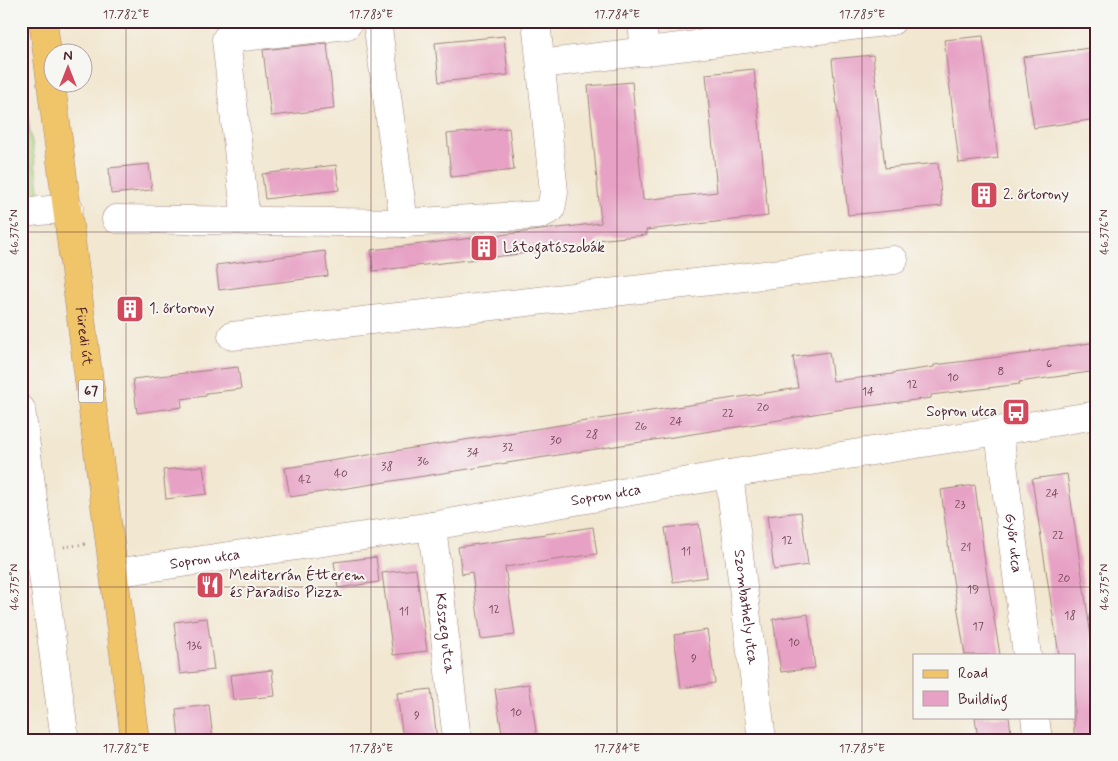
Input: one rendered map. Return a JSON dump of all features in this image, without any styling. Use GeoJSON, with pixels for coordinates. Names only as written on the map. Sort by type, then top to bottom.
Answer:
{"type":"FeatureCollection","features":[{"type":"Feature","properties":{"kind":"main road","name":"Füredi út"},"geometry":{"type":"LineString","coordinates":[[43,21],[69,208],[135,740]]}},
{"type":"Feature","properties":{"kind":"street"},"geometry":{"type":"LineString","coordinates":[[377,21],[404,223]]}},
{"type":"Feature","properties":{"kind":"street"},"geometry":{"type":"LineString","coordinates":[[116,219],[404,223],[539,215],[551,209],[554,192],[536,21]]}},
{"type":"Feature","properties":{"kind":"street"},"geometry":{"type":"LineString","coordinates":[[642,21],[645,52]]}},
{"type":"Feature","properties":{"kind":"street"},"geometry":{"type":"LineString","coordinates":[[541,64],[892,21]]}},
{"type":"Feature","properties":{"kind":"street"},"geometry":{"type":"LineString","coordinates":[[246,221],[226,38],[347,25]]}},
{"type":"Feature","properties":{"kind":"street"},"geometry":{"type":"LineString","coordinates":[[21,213],[69,208]]}},
{"type":"Feature","properties":{"kind":"street"},"geometry":{"type":"LineString","coordinates":[[232,336],[894,260]]}},
{"type":"Feature","properties":{"kind":"street"},"geometry":{"type":"LineString","coordinates":[[21,409],[65,740]]}},
{"type":"Feature","properties":{"kind":"street","name":"Sopron utca"},"geometry":{"type":"LineString","coordinates":[[114,573],[432,526],[729,474],[1097,415]]}},
{"type":"Feature","properties":{"kind":"street","name":"Győr utca"},"geometry":{"type":"LineString","coordinates":[[999,432],[1027,654]]}},
{"type":"Feature","properties":{"kind":"street","name":"Szombathely utca"},"geometry":{"type":"LineString","coordinates":[[729,474],[762,740]]}},
{"type":"Feature","properties":{"kind":"street","name":"Kőszeg utca"},"geometry":{"type":"LineString","coordinates":[[432,526],[457,740]]}},
{"type":"Feature","properties":{"kind":"street"},"geometry":{"type":"LineString","coordinates":[[1035,718],[1038,740]]}},
{"type":"Feature","properties":{"kind":"green space"},"geometry":{"type":"Polygon","coordinates":[[[21,74],[39,189],[34,199],[21,206],[21,74]]]}},
{"type":"Feature","properties":{"kind":"building"},"geometry":{"type":"Polygon","coordinates":[[[504,36],[508,75],[439,82],[435,43],[504,36]]]}},
{"type":"Feature","properties":{"kind":"building"},"geometry":{"type":"Polygon","coordinates":[[[983,36],[998,158],[959,163],[944,40],[983,36]]]}},
{"type":"Feature","properties":{"kind":"building"},"geometry":{"type":"Polygon","coordinates":[[[327,43],[334,109],[271,116],[263,50],[327,43]]]}},
{"type":"Feature","properties":{"kind":"building"},"geometry":{"type":"Polygon","coordinates":[[[1097,47],[1097,119],[1034,128],[1023,57],[1097,47]]]}},
{"type":"Feature","properties":{"kind":"building"},"geometry":{"type":"Polygon","coordinates":[[[873,55],[885,168],[938,163],[942,206],[848,215],[832,59],[873,55]]]}},
{"type":"Feature","properties":{"kind":"building"},"geometry":{"type":"Polygon","coordinates":[[[754,69],[768,216],[646,230],[647,235],[596,240],[597,245],[373,271],[371,250],[601,223],[588,86],[632,82],[643,200],[717,192],[706,74],[754,69]]]}},
{"type":"Feature","properties":{"kind":"building"},"geometry":{"type":"Polygon","coordinates":[[[509,128],[514,170],[451,177],[447,134],[509,128]]]}},
{"type":"Feature","properties":{"kind":"building"},"geometry":{"type":"Polygon","coordinates":[[[149,164],[152,190],[111,194],[109,168],[149,164]]]}},
{"type":"Feature","properties":{"kind":"building"},"geometry":{"type":"Polygon","coordinates":[[[336,165],[339,190],[265,199],[262,174],[336,165]]]}},
{"type":"Feature","properties":{"kind":"building"},"geometry":{"type":"Polygon","coordinates":[[[325,251],[328,276],[219,290],[216,265],[325,251]]]}},
{"type":"Feature","properties":{"kind":"building"},"geometry":{"type":"Polygon","coordinates":[[[1097,342],[1097,371],[1019,382],[1020,384],[931,395],[931,398],[837,410],[290,497],[285,468],[798,388],[793,357],[829,352],[833,381],[893,374],[934,367],[934,365],[1031,353],[1097,342]]]}},
{"type":"Feature","properties":{"kind":"building"},"geometry":{"type":"Polygon","coordinates":[[[238,367],[241,389],[206,393],[206,396],[181,399],[182,407],[137,413],[133,379],[238,367]]]}},
{"type":"Feature","properties":{"kind":"building"},"geometry":{"type":"Polygon","coordinates":[[[203,466],[207,494],[166,499],[163,470],[203,466]]]}},
{"type":"Feature","properties":{"kind":"building"},"geometry":{"type":"Polygon","coordinates":[[[1067,474],[1097,677],[1097,740],[1074,740],[1076,654],[1059,654],[1032,479],[1067,474]]]}},
{"type":"Feature","properties":{"kind":"building"},"geometry":{"type":"Polygon","coordinates":[[[975,485],[1000,654],[965,654],[941,490],[975,485]]]}},
{"type":"Feature","properties":{"kind":"building"},"geometry":{"type":"Polygon","coordinates":[[[801,512],[808,565],[774,570],[767,516],[801,512]]]}},
{"type":"Feature","properties":{"kind":"building"},"geometry":{"type":"Polygon","coordinates":[[[699,524],[707,577],[673,582],[665,528],[699,524]]]}},
{"type":"Feature","properties":{"kind":"building"},"geometry":{"type":"Polygon","coordinates":[[[593,527],[597,554],[505,567],[515,635],[481,639],[472,572],[462,574],[458,547],[593,527]]]}},
{"type":"Feature","properties":{"kind":"building"},"geometry":{"type":"Polygon","coordinates":[[[376,557],[379,582],[338,588],[334,562],[376,557]]]}},
{"type":"Feature","properties":{"kind":"building"},"geometry":{"type":"Polygon","coordinates":[[[416,569],[427,651],[393,655],[382,573],[416,569]]]}},
{"type":"Feature","properties":{"kind":"building"},"geometry":{"type":"Polygon","coordinates":[[[808,614],[815,668],[781,672],[773,619],[808,614]]]}},
{"type":"Feature","properties":{"kind":"building"},"geometry":{"type":"Polygon","coordinates":[[[207,618],[214,670],[180,674],[174,622],[207,618]]]}},
{"type":"Feature","properties":{"kind":"building"},"geometry":{"type":"Polygon","coordinates":[[[707,630],[715,683],[681,688],[674,635],[707,630]]]}},
{"type":"Feature","properties":{"kind":"building"},"geometry":{"type":"Polygon","coordinates":[[[272,670],[275,696],[233,700],[230,675],[272,670]]]}},
{"type":"Feature","properties":{"kind":"building"},"geometry":{"type":"Polygon","coordinates":[[[529,684],[537,737],[503,740],[495,689],[529,684]]]}},
{"type":"Feature","properties":{"kind":"building"},"geometry":{"type":"Polygon","coordinates":[[[431,689],[437,740],[403,740],[397,693],[431,689]]]}},
{"type":"Feature","properties":{"kind":"building"},"geometry":{"type":"Polygon","coordinates":[[[209,705],[213,740],[179,740],[176,709],[209,705]]]}},
{"type":"Feature","properties":{"kind":"building"},"geometry":{"type":"Polygon","coordinates":[[[975,718],[1009,718],[1012,740],[978,740],[975,718]]]}},
{"type":"Feature","properties":{"kind":"place","name":"2. őrtorony"},"geometry":{"type":"Point","coordinates":[984,195]}},
{"type":"Feature","properties":{"kind":"place","name":"Látogatószobák"},"geometry":{"type":"Point","coordinates":[484,248]}},
{"type":"Feature","properties":{"kind":"place","name":"1. őrtorony"},"geometry":{"type":"Point","coordinates":[130,309]}},
{"type":"Feature","properties":{"kind":"place","name":"Sopron utca"},"geometry":{"type":"Point","coordinates":[1016,412]}},
{"type":"Feature","properties":{"kind":"place","name":"Mediterrán Étterem és Paradiso Pizza"},"geometry":{"type":"Point","coordinates":[210,585]}}]}
